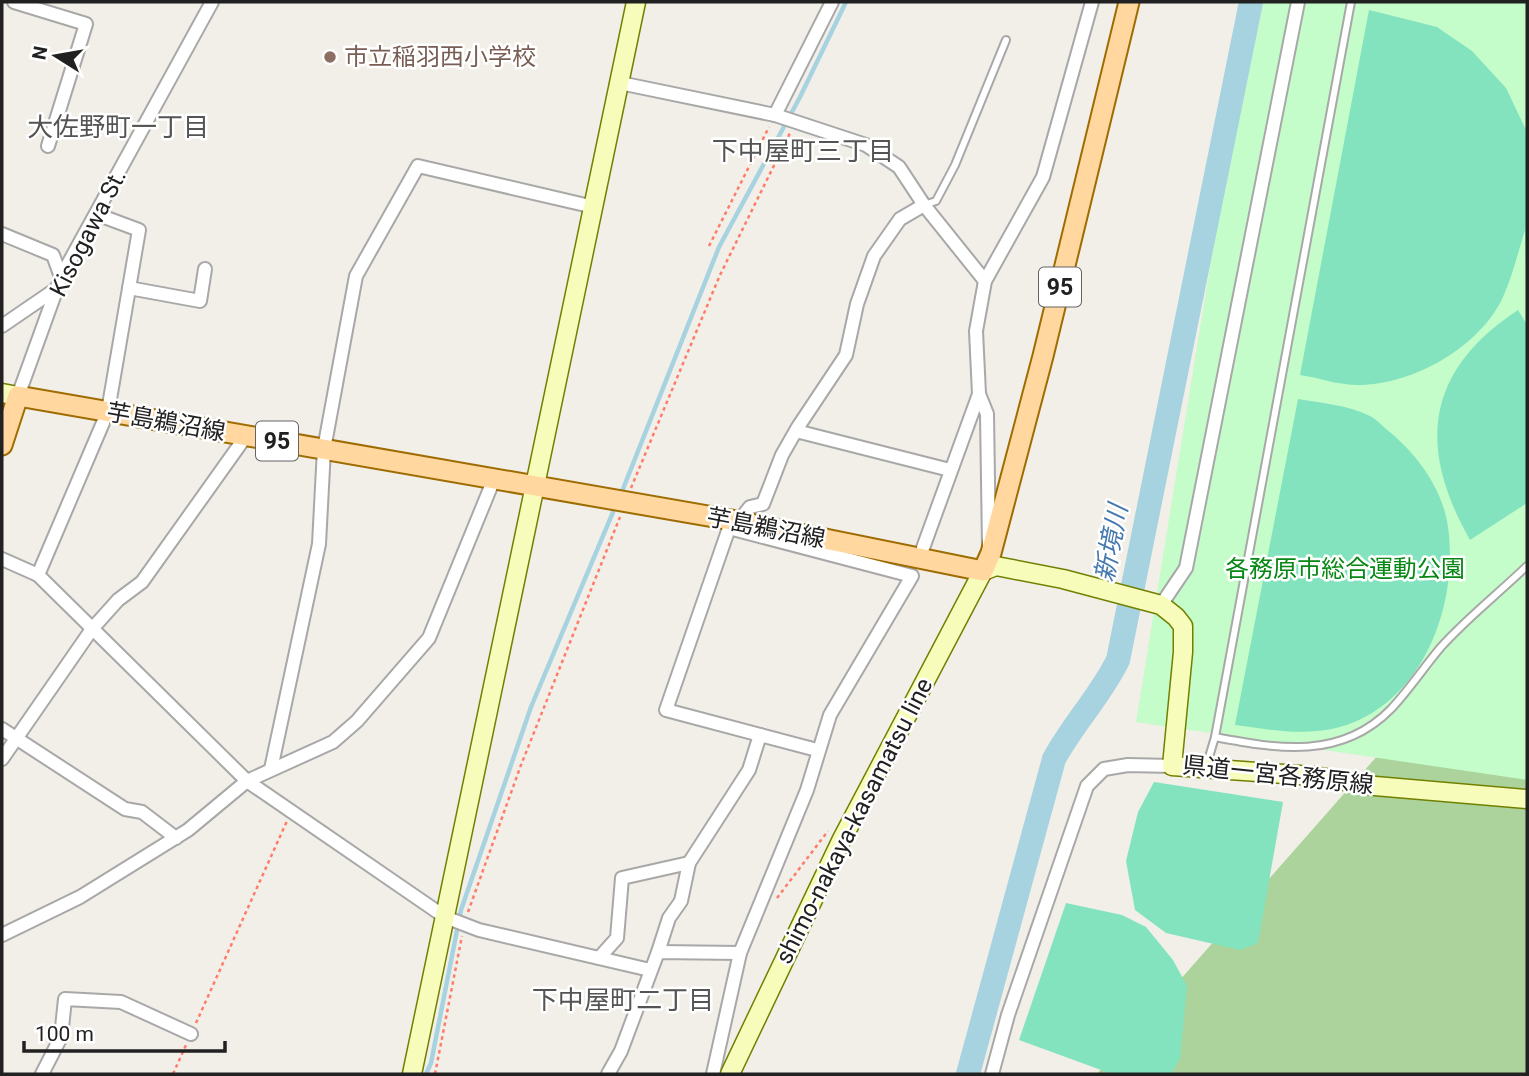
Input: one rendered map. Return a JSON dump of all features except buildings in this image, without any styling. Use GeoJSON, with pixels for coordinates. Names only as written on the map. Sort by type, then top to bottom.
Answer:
{"type":"FeatureCollection","features":[{"type":"Feature","properties":{"kind":"main road"},"geometry":{"type":"LineString","coordinates":[[412,1074],[636,2]]}},
{"type":"Feature","properties":{"kind":"main road","name":"95"},"geometry":{"type":"LineString","coordinates":[[987,562],[1046,343],[1129,2]]}},
{"type":"Feature","properties":{"kind":"main road"},"geometry":{"type":"LineString","coordinates":[[2,445],[10,395]]}},
{"type":"Feature","properties":{"kind":"main road","name":"芋島鵜沼線"},"geometry":{"type":"LineString","coordinates":[[10,395],[619,500],[733,523],[987,562]]}},
{"type":"Feature","properties":{"kind":"main road"},"geometry":{"type":"LineString","coordinates":[[987,562],[1161,605]]}},
{"type":"Feature","properties":{"kind":"main road","name":"shimo-nakaya-kasamatsu line"},"geometry":{"type":"LineString","coordinates":[[730,1074],[841,841],[987,562]]}},
{"type":"Feature","properties":{"kind":"main road","name":"県道一宮各務原線"},"geometry":{"type":"LineString","coordinates":[[1161,605],[1183,626],[1172,765],[1199,765],[1527,799]]}},
{"type":"Feature","properties":{"kind":"street"},"geometry":{"type":"LineString","coordinates":[[14,2],[86,24],[48,146]]}},
{"type":"Feature","properties":{"kind":"street","name":"Kisogawa St."},"geometry":{"type":"LineString","coordinates":[[10,395],[59,283],[212,2]]}},
{"type":"Feature","properties":{"kind":"street"},"geometry":{"type":"LineString","coordinates":[[785,120],[832,2]]}},
{"type":"Feature","properties":{"kind":"street"},"geometry":{"type":"LineString","coordinates":[[987,562],[987,414],[979,394],[976,331],[985,281],[1043,177],[1092,2]]}},
{"type":"Feature","properties":{"kind":"street"},"geometry":{"type":"LineString","coordinates":[[1161,605],[1186,568],[1298,2]]}},
{"type":"Feature","properties":{"kind":"street"},"geometry":{"type":"LineString","coordinates":[[620,83],[785,120],[866,145],[899,167],[924,205],[985,281]]}},
{"type":"Feature","properties":{"kind":"street"},"geometry":{"type":"LineString","coordinates":[[271,769],[319,544],[324,449],[356,276],[418,166],[594,206]]}},
{"type":"Feature","properties":{"kind":"street"},"geometry":{"type":"LineString","coordinates":[[817,750],[666,710],[733,523],[750,507],[764,504],[782,455],[846,355],[857,304],[874,256],[900,219],[924,205]]}},
{"type":"Feature","properties":{"kind":"street"},"geometry":{"type":"LineString","coordinates":[[38,575],[108,411],[139,230],[96,214]]}},
{"type":"Feature","properties":{"kind":"street"},"geometry":{"type":"LineString","coordinates":[[2,234],[53,255],[59,283],[2,326]]}},
{"type":"Feature","properties":{"kind":"street"},"geometry":{"type":"LineString","coordinates":[[129,288],[200,301],[205,269]]}},
{"type":"Feature","properties":{"kind":"street"},"geometry":{"type":"LineString","coordinates":[[922,548],[979,394]]}},
{"type":"Feature","properties":{"kind":"street"},"geometry":{"type":"LineString","coordinates":[[796,431],[950,471]]}},
{"type":"Feature","properties":{"kind":"street"},"geometry":{"type":"LineString","coordinates":[[2,759],[92,629],[118,600],[142,582],[246,436]]}},
{"type":"Feature","properties":{"kind":"street"},"geometry":{"type":"LineString","coordinates":[[2,936],[79,897],[176,838],[247,780],[333,742],[357,721],[429,638],[494,479]]}},
{"type":"Feature","properties":{"kind":"street"},"geometry":{"type":"LineString","coordinates":[[713,1074],[740,953],[807,790],[817,750],[830,715],[912,576],[733,523]]}},
{"type":"Feature","properties":{"kind":"street"},"geometry":{"type":"LineString","coordinates":[[2,559],[38,575],[247,780],[445,917],[650,970]]}},
{"type":"Feature","properties":{"kind":"street"},"geometry":{"type":"LineString","coordinates":[[2,729],[125,809],[142,812],[176,838]]}},
{"type":"Feature","properties":{"kind":"street"},"geometry":{"type":"LineString","coordinates":[[608,1074],[621,1051],[669,918],[681,901],[689,863],[749,770],[760,735]]}},
{"type":"Feature","properties":{"kind":"street"},"geometry":{"type":"LineString","coordinates":[[992,1074],[1008,1015],[1087,786],[1104,769],[1128,765],[1172,765]]}},
{"type":"Feature","properties":{"kind":"street"},"geometry":{"type":"LineString","coordinates":[[599,958],[617,938],[622,878],[689,863]]}},
{"type":"Feature","properties":{"kind":"street"},"geometry":{"type":"LineString","coordinates":[[658,951],[740,953]]}},
{"type":"Feature","properties":{"kind":"street"},"geometry":{"type":"LineString","coordinates":[[43,1074],[61,1037],[65,999],[121,1002],[191,1034]]}},
{"type":"Feature","properties":{"kind":"lane"},"geometry":{"type":"LineString","coordinates":[[1199,765],[1209,757],[1215,737],[1351,2]]}},
{"type":"Feature","properties":{"kind":"lane"},"geometry":{"type":"LineString","coordinates":[[924,205],[936,201],[955,165],[1006,40]]}},
{"type":"Feature","properties":{"kind":"lane"},"geometry":{"type":"LineString","coordinates":[[1215,737],[1290,749],[1318,748],[1347,739],[1368,728],[1391,709],[1450,637],[1527,566]]}},
{"type":"Feature","properties":{"kind":"path"},"geometry":{"type":"LineString","coordinates":[[709,246],[785,120]]}},
{"type":"Feature","properties":{"kind":"path"},"geometry":{"type":"LineString","coordinates":[[435,1074],[464,924],[521,765],[619,500],[720,275],[785,120]]}},
{"type":"Feature","properties":{"kind":"path"},"geometry":{"type":"LineString","coordinates":[[173,1074],[291,812]]}},
{"type":"Feature","properties":{"kind":"path"},"geometry":{"type":"LineString","coordinates":[[775,900],[831,826]]}},
{"type":"Feature","properties":{"kind":"green space","name":"各務原市総合運動公園"},"geometry":{"type":"Polygon","coordinates":[[[1253,2],[1527,2],[1527,780],[1136,722],[1253,2]]]}},
{"type":"Feature","properties":{"kind":"green space"},"geometry":{"type":"Polygon","coordinates":[[[1369,10],[1437,27],[1472,51],[1506,88],[1527,132],[1527,305],[1525,230],[1503,297],[1492,315],[1462,347],[1442,360],[1401,378],[1358,385],[1300,375],[1369,10]]]}},
{"type":"Feature","properties":{"kind":"green space"},"geometry":{"type":"Polygon","coordinates":[[[1518,310],[1527,325],[1527,503],[1470,540],[1453,506],[1442,473],[1437,442],[1439,413],[1448,385],[1464,359],[1487,334],[1518,310]]]}},
{"type":"Feature","properties":{"kind":"green space"},"geometry":{"type":"Polygon","coordinates":[[[1298,399],[1362,412],[1376,420],[1401,442],[1428,475],[1441,500],[1448,527],[1450,554],[1443,610],[1434,637],[1405,685],[1385,704],[1361,719],[1330,729],[1299,732],[1235,725],[1298,399]]]}},
{"type":"Feature","properties":{"kind":"green space"},"geometry":{"type":"Polygon","coordinates":[[[1527,586],[1527,1074],[1097,1074],[1527,586]]]}},
{"type":"Feature","properties":{"kind":"green space"},"geometry":{"type":"Polygon","coordinates":[[[1154,782],[1283,802],[1258,943],[1240,950],[1166,933],[1135,910],[1126,861],[1138,812],[1154,782]]]}},
{"type":"Feature","properties":{"kind":"green space"},"geometry":{"type":"Polygon","coordinates":[[[1066,903],[1122,915],[1146,927],[1173,960],[1187,986],[1180,1059],[1171,1074],[1112,1074],[1019,1040],[1066,903]]]}},
{"type":"Feature","properties":{"kind":"waterway"},"geometry":{"type":"LineString","coordinates":[[621,494],[719,247],[800,97],[846,2]]}},
{"type":"Feature","properties":{"kind":"waterway","name":"新境川"},"geometry":{"type":"LineString","coordinates":[[968,1074],[1054,759],[1118,660],[1251,2]]}},
{"type":"Feature","properties":{"kind":"waterway"},"geometry":{"type":"LineString","coordinates":[[426,1074],[431,1063],[461,910],[531,707],[616,505]]}},
{"type":"Feature","properties":{"kind":"place","name":"市立稲羽西小学校"},"geometry":{"type":"Point","coordinates":[330,57]}},
{"type":"Feature","properties":{"kind":"district","name":"大佐野町一丁目"},"geometry":{"type":"Point","coordinates":[118,127]}},
{"type":"Feature","properties":{"kind":"district","name":"下中屋町三丁目"},"geometry":{"type":"Point","coordinates":[803,151]}},
{"type":"Feature","properties":{"kind":"district","name":"下中屋町二丁目"},"geometry":{"type":"Point","coordinates":[623,1000]}}]}
